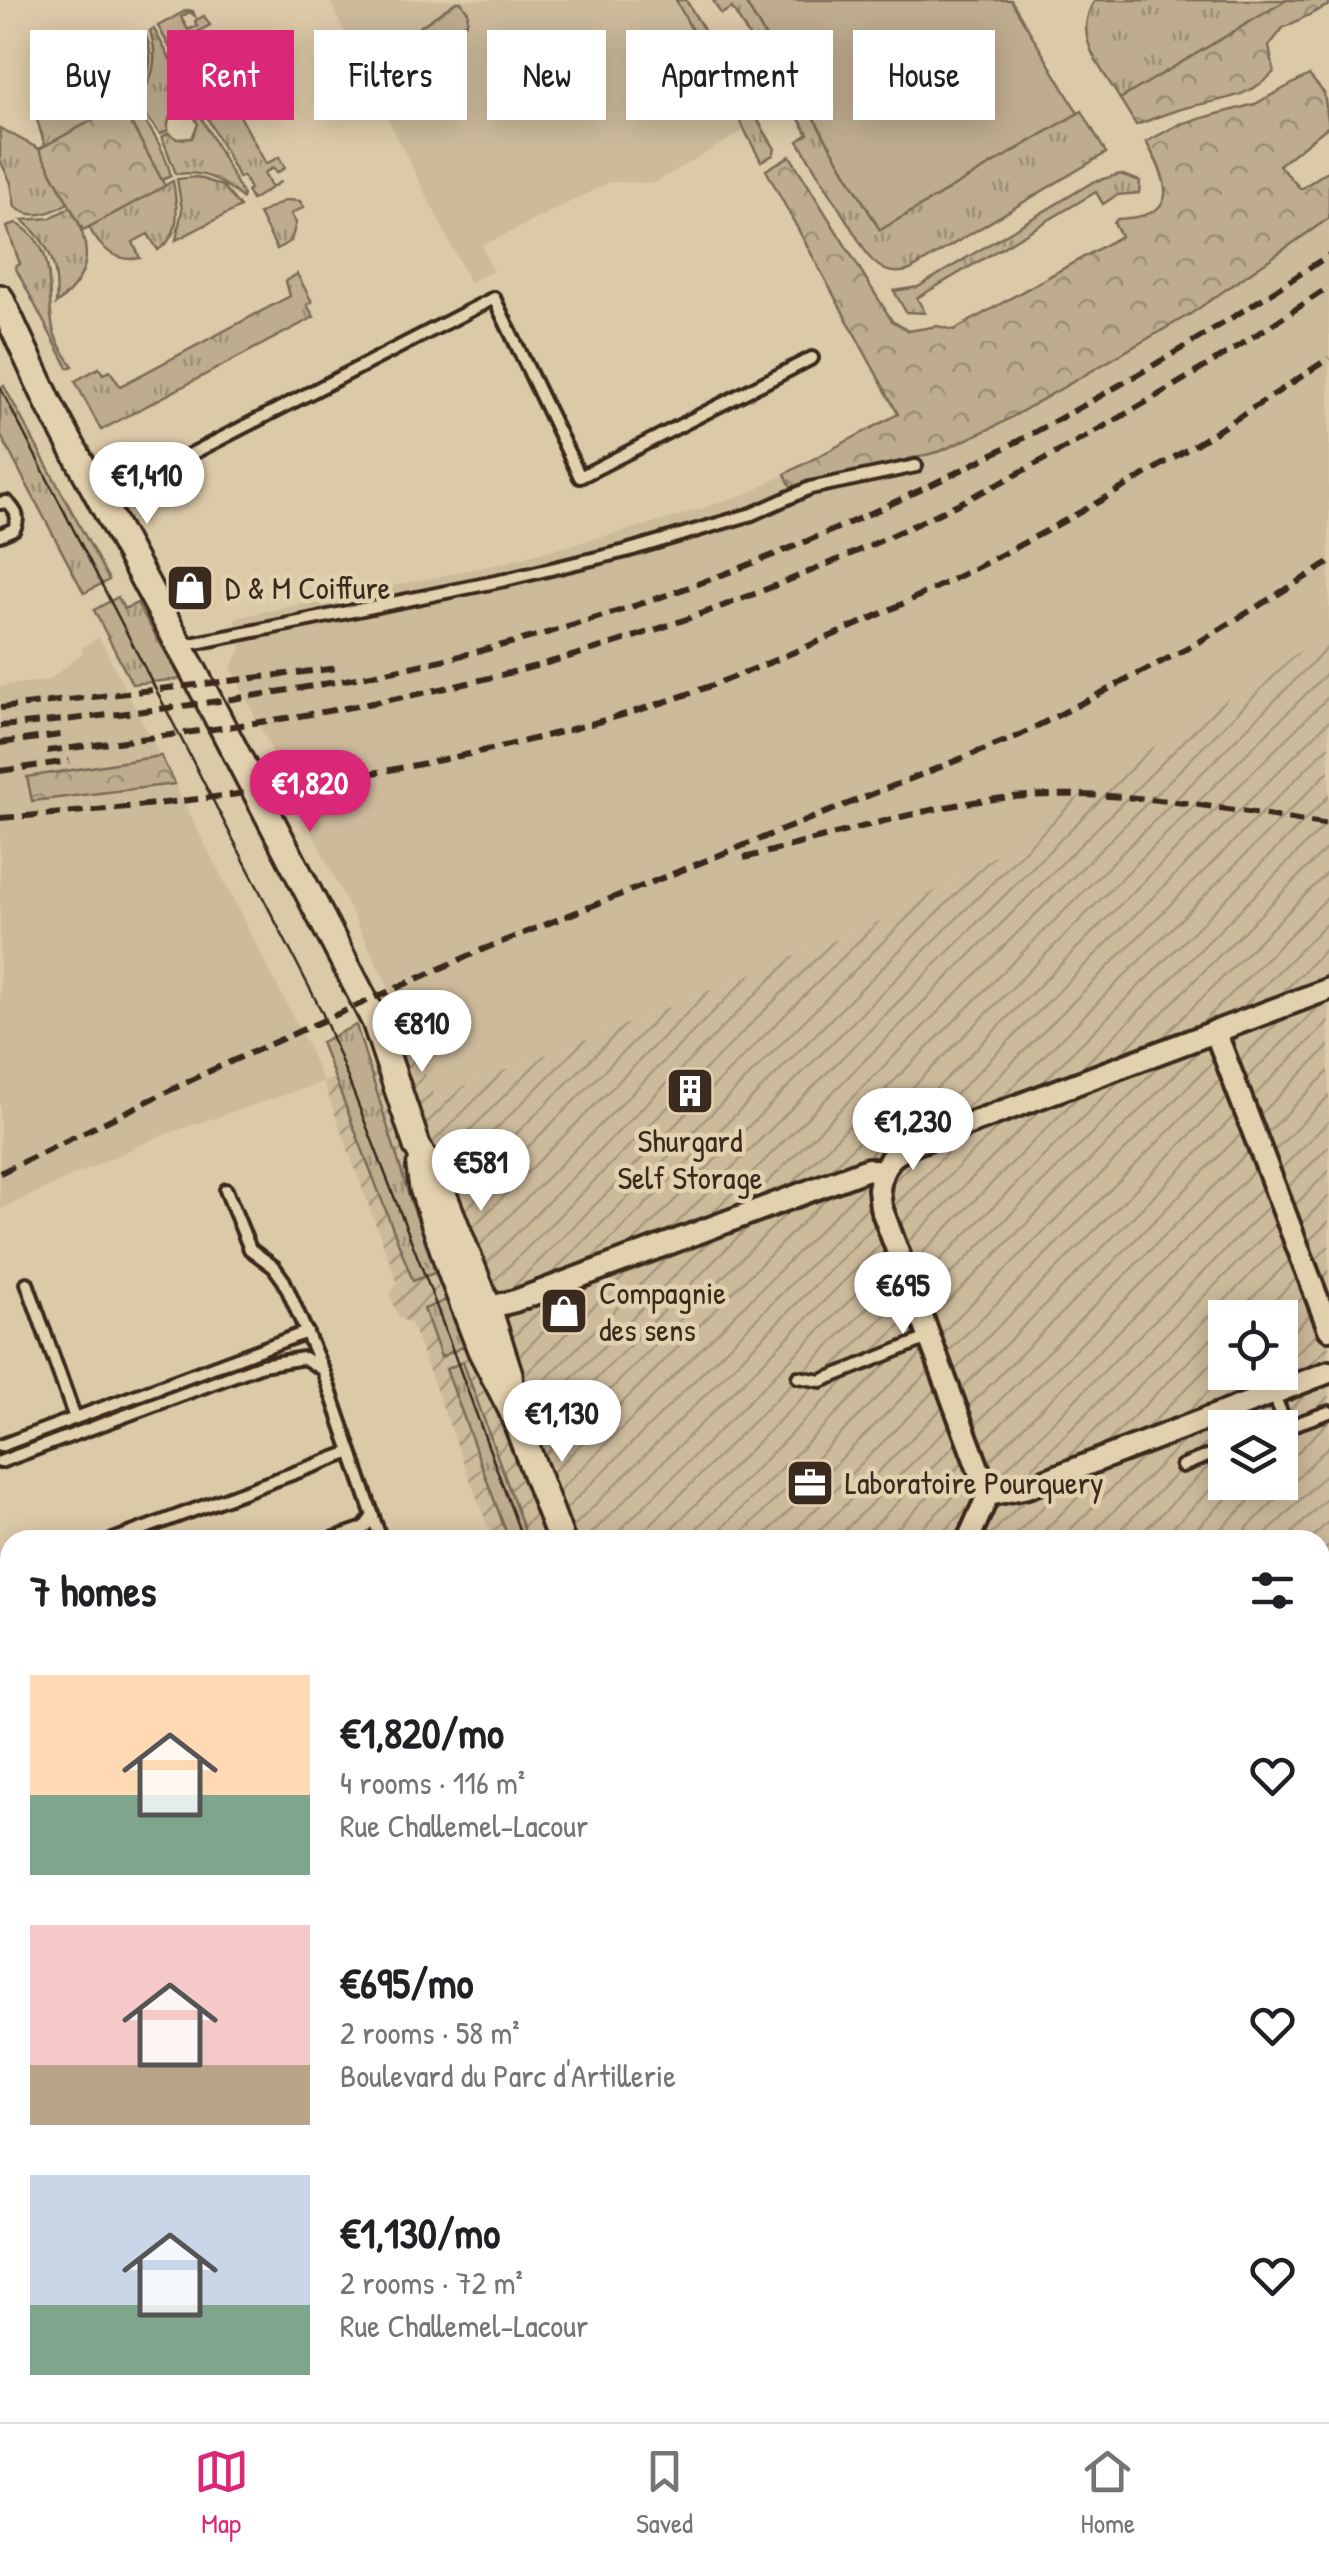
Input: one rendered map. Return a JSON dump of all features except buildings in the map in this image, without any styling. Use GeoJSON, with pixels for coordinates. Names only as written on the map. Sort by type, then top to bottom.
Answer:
{"type":"FeatureCollection","features":[{"type":"Feature","properties":{"kind":"street"},"geometry":{"type":"LineString","coordinates":[[0,298],[50,406],[376,1022],[417,1146],[423,1188],[508,1374],[512,1410],[556,1530]]}},
{"type":"Feature","properties":{"kind":"street"},"geometry":{"type":"LineString","coordinates":[[0,328],[50,406]]}},
{"type":"Feature","properties":{"kind":"street"},"geometry":{"type":"LineString","coordinates":[[973,1530],[988,1496],[882,1207],[882,1173],[891,1158],[906,1147],[1329,989]]}},
{"type":"Feature","properties":{"kind":"street"},"geometry":{"type":"LineString","coordinates":[[1216,1032],[1329,1328]]}},
{"type":"Feature","properties":{"kind":"street"},"geometry":{"type":"LineString","coordinates":[[478,1310],[515,1301],[868,1169],[882,1173]]}},
{"type":"Feature","properties":{"kind":"street"},"geometry":{"type":"LineString","coordinates":[[1249,1410],[1273,1393],[1329,1372]]}},
{"type":"Feature","properties":{"kind":"street"},"geometry":{"type":"LineString","coordinates":[[988,1496],[1028,1487],[1208,1428]]}},
{"type":"Feature","properties":{"kind":"lane"},"geometry":{"type":"LineString","coordinates":[[101,501],[494,298],[580,477],[812,358]]}},
{"type":"Feature","properties":{"kind":"lane"},"geometry":{"type":"LineString","coordinates":[[180,646],[626,551],[752,514],[810,488],[916,466]]}},
{"type":"Feature","properties":{"kind":"lane"},"geometry":{"type":"LineString","coordinates":[[0,503],[7,502],[16,511],[18,522],[0,535]]}},
{"type":"Feature","properties":{"kind":"lane"},"geometry":{"type":"LineString","coordinates":[[226,1190],[245,1242],[254,1254],[280,1272],[307,1332],[378,1530]]}},
{"type":"Feature","properties":{"kind":"lane"},"geometry":{"type":"LineString","coordinates":[[27,1283],[75,1418]]}},
{"type":"Feature","properties":{"kind":"lane"},"geometry":{"type":"LineString","coordinates":[[0,1446],[307,1332]]}},
{"type":"Feature","properties":{"kind":"lane"},"geometry":{"type":"LineString","coordinates":[[798,1377],[821,1381],[930,1337]]}},
{"type":"Feature","properties":{"kind":"lane"},"geometry":{"type":"LineString","coordinates":[[0,1462],[262,1365],[304,1358],[322,1370]]}},
{"type":"Feature","properties":{"kind":"lane"},"geometry":{"type":"LineString","coordinates":[[1273,1393],[1287,1427],[1329,1412]]}},
{"type":"Feature","properties":{"kind":"lane"},"geometry":{"type":"LineString","coordinates":[[140,1530],[351,1452]]}},
{"type":"Feature","properties":{"kind":"lane"},"geometry":{"type":"LineString","coordinates":[[1182,1466],[1208,1456]]}},
{"type":"Feature","properties":{"kind":"lane"},"geometry":{"type":"LineString","coordinates":[[358,1530],[373,1516]]}},
{"type":"Feature","properties":{"kind":"shaded area"},"geometry":{"type":"Polygon","coordinates":[[[329,0],[676,0],[692,30],[626,30],[626,120],[740,120],[745,130],[654,183],[610,182],[482,246],[493,271],[470,283],[389,120],[467,120],[467,30],[344,30],[329,0]]]}},
{"type":"Feature","properties":{"kind":"shaded area"},"geometry":{"type":"Polygon","coordinates":[[[1329,170],[1329,947],[979,867],[872,925],[434,1097],[407,1025],[231,668],[241,648],[235,618],[499,564],[673,518],[751,492],[1217,249],[1329,170]]]}},
{"type":"Feature","properties":{"kind":"shaded area"},"geometry":{"type":"Polygon","coordinates":[[[1329,632],[1329,1530],[489,1530],[411,1323],[399,1318],[390,1294],[397,1282],[323,1082],[415,1048],[434,1097],[872,925],[979,867],[1098,783],[1329,632]]]}},
{"type":"Feature","properties":{"kind":"shaded area"},"geometry":{"type":"Polygon","coordinates":[[[99,637],[323,1082],[160,1136],[0,1209],[0,686],[49,680],[83,653],[81,648],[99,637]]]}},
{"type":"Feature","properties":{"kind":"green space"},"geometry":{"type":"Polygon","coordinates":[[[676,0],[686,0],[704,30],[692,30],[676,0]]]}},
{"type":"Feature","properties":{"kind":"green space"},"geometry":{"type":"Polygon","coordinates":[[[713,0],[744,0],[762,30],[745,30],[732,8],[721,14],[713,0]]]}},
{"type":"Feature","properties":{"kind":"green space"},"geometry":{"type":"Polygon","coordinates":[[[744,0],[1011,0],[1078,113],[880,230],[815,120],[833,120],[833,30],[762,30],[744,0]]]}},
{"type":"Feature","properties":{"kind":"green space"},"geometry":{"type":"Polygon","coordinates":[[[1095,0],[1287,0],[1120,99],[1087,39],[1088,13],[1095,0]]]}},
{"type":"Feature","properties":{"kind":"green space"},"geometry":{"type":"Polygon","coordinates":[[[1287,0],[1329,0],[1329,5],[1283,28],[1269,46],[1274,72],[1265,81],[1234,96],[1136,125],[1120,99],[1287,0]]]}},
{"type":"Feature","properties":{"kind":"green space"},"geometry":{"type":"Polygon","coordinates":[[[456,2],[461,2],[468,12],[467,22],[455,30],[415,30],[456,2]]]}},
{"type":"Feature","properties":{"kind":"green space"},"geometry":{"type":"Polygon","coordinates":[[[187,10],[193,11],[195,16],[190,12],[181,17],[188,30],[167,30],[167,42],[158,26],[187,10]]]}},
{"type":"Feature","properties":{"kind":"green space"},"geometry":{"type":"Polygon","coordinates":[[[204,16],[210,25],[201,30],[188,30],[204,16]]]}},
{"type":"Feature","properties":{"kind":"green space"},"geometry":{"type":"Polygon","coordinates":[[[154,29],[167,53],[169,120],[168,130],[160,134],[147,117],[147,86],[154,52],[150,31],[154,29]]]}},
{"type":"Feature","properties":{"kind":"green space"},"geometry":{"type":"Polygon","coordinates":[[[147,40],[150,51],[147,76],[147,40]]]}},
{"type":"Feature","properties":{"kind":"green space"},"geometry":{"type":"Polygon","coordinates":[[[1309,75],[1324,93],[1329,126],[1279,165],[1301,189],[1329,170],[1329,218],[1192,313],[998,425],[941,451],[792,489],[785,474],[898,414],[766,170],[790,156],[892,321],[909,331],[937,326],[954,330],[1121,236],[1114,223],[1117,219],[1138,217],[1161,205],[1165,185],[1146,142],[1180,124],[1255,104],[1309,75]]]}},
{"type":"Feature","properties":{"kind":"green space"},"geometry":{"type":"Polygon","coordinates":[[[1082,111],[1106,153],[910,270],[898,272],[887,271],[869,257],[798,141],[808,134],[800,120],[815,120],[880,230],[1082,111]]]}},
{"type":"Feature","properties":{"kind":"green space"},"geometry":{"type":"Polygon","coordinates":[[[37,120],[93,120],[45,146],[37,120]]]}},
{"type":"Feature","properties":{"kind":"green space"},"geometry":{"type":"Polygon","coordinates":[[[93,120],[129,120],[165,186],[83,230],[39,149],[93,120]]]}},
{"type":"Feature","properties":{"kind":"green space"},"geometry":{"type":"Polygon","coordinates":[[[129,120],[144,120],[156,138],[171,176],[162,180],[129,120]]]}},
{"type":"Feature","properties":{"kind":"green space"},"geometry":{"type":"Polygon","coordinates":[[[196,120],[203,120],[242,198],[212,178],[176,174],[162,137],[169,133],[177,139],[192,138],[196,120]]]}},
{"type":"Feature","properties":{"kind":"green space"},"geometry":{"type":"Polygon","coordinates":[[[209,120],[242,120],[266,164],[279,157],[285,168],[264,173],[271,187],[282,181],[252,200],[243,176],[239,178],[209,120]]]}},
{"type":"Feature","properties":{"kind":"green space"},"geometry":{"type":"Polygon","coordinates":[[[739,120],[758,120],[775,149],[773,155],[761,161],[739,120]]]}},
{"type":"Feature","properties":{"kind":"green space"},"geometry":{"type":"Polygon","coordinates":[[[0,128],[39,149],[68,203],[41,214],[15,207],[11,183],[0,160],[0,128]]]}},
{"type":"Feature","properties":{"kind":"green space"},"geometry":{"type":"Polygon","coordinates":[[[1120,174],[1140,181],[1139,193],[1117,195],[1103,204],[1096,192],[917,298],[925,313],[906,312],[894,291],[918,287],[1093,182],[1120,174]]]}},
{"type":"Feature","properties":{"kind":"green space"},"geometry":{"type":"Polygon","coordinates":[[[197,177],[223,186],[240,207],[176,240],[182,210],[177,179],[197,177]]]}},
{"type":"Feature","properties":{"kind":"green space"},"geometry":{"type":"Polygon","coordinates":[[[173,181],[175,228],[158,250],[148,234],[133,242],[140,258],[116,256],[98,241],[89,227],[173,181]]]}},
{"type":"Feature","properties":{"kind":"green space"},"geometry":{"type":"Polygon","coordinates":[[[286,200],[300,201],[304,207],[291,214],[296,223],[291,241],[277,249],[259,214],[286,200]]]}},
{"type":"Feature","properties":{"kind":"green space"},"geometry":{"type":"Polygon","coordinates":[[[71,207],[83,235],[86,259],[77,282],[56,304],[51,257],[40,238],[22,220],[50,218],[71,207]]]}},
{"type":"Feature","properties":{"kind":"green space"},"geometry":{"type":"Polygon","coordinates":[[[16,223],[38,243],[44,255],[53,329],[73,366],[68,368],[15,267],[20,264],[7,227],[16,223]]]}},
{"type":"Feature","properties":{"kind":"green space"},"geometry":{"type":"Polygon","coordinates":[[[297,274],[312,302],[307,305],[314,317],[101,430],[75,381],[99,368],[103,374],[110,371],[120,386],[290,296],[286,281],[297,274]]]}},
{"type":"Feature","properties":{"kind":"green space"},"geometry":{"type":"Polygon","coordinates":[[[4,386],[109,580],[84,593],[0,434],[0,388],[4,386]]]}},
{"type":"Feature","properties":{"kind":"green space"},"geometry":{"type":"Polygon","coordinates":[[[118,597],[124,609],[137,603],[181,679],[132,684],[94,610],[118,597]]]}},
{"type":"Feature","properties":{"kind":"green space"},"geometry":{"type":"Polygon","coordinates":[[[161,756],[175,784],[32,801],[27,777],[161,756]]]}},
{"type":"Feature","properties":{"kind":"green space"},"geometry":{"type":"Polygon","coordinates":[[[356,1025],[437,1272],[413,1281],[321,1042],[356,1025]]]}},
{"type":"Feature","properties":{"kind":"green space"},"geometry":{"type":"Polygon","coordinates":[[[446,1300],[467,1345],[441,1357],[424,1309],[446,1300]]]}},
{"type":"Feature","properties":{"kind":"green space"},"geometry":{"type":"Polygon","coordinates":[[[463,1362],[524,1530],[505,1530],[446,1369],[463,1362]]]}},
{"type":"Feature","properties":{"kind":"tram line"},"geometry":{"type":"LineString","coordinates":[[0,387],[322,1012],[519,1530]]}},
{"type":"Feature","properties":{"kind":"railway"},"geometry":{"type":"LineString","coordinates":[[0,726],[218,701],[326,684],[554,631],[671,593],[900,500],[1010,445],[1119,386],[1329,255]]}},
{"type":"Feature","properties":{"kind":"railway"},"geometry":{"type":"LineString","coordinates":[[47,751],[400,698],[626,640],[732,602],[837,560],[1040,462],[1138,407],[1329,287]]}},
{"type":"Feature","properties":{"kind":"railway"},"geometry":{"type":"LineString","coordinates":[[0,818],[162,803],[402,768],[560,732],[684,695],[882,613],[1014,548],[1142,476],[1329,358]]}},
{"type":"Feature","properties":{"kind":"railway"},"geometry":{"type":"LineString","coordinates":[[0,1173],[212,1070],[484,949],[1018,736],[1194,645],[1329,563]]}},
{"type":"Feature","properties":{"kind":"railway"},"geometry":{"type":"LineString","coordinates":[[0,708],[338,668]]}},
{"type":"Feature","properties":{"kind":"railway"},"geometry":{"type":"LineString","coordinates":[[0,743],[68,734]]}},
{"type":"Feature","properties":{"kind":"railway"},"geometry":{"type":"LineString","coordinates":[[0,771],[69,761]]}},
{"type":"Feature","properties":{"kind":"railway"},"geometry":{"type":"LineString","coordinates":[[744,858],[927,811],[1030,796],[1159,800],[1329,825]]}},
{"type":"Feature","properties":{"kind":"place","name":"D & M Coiffure"},"geometry":{"type":"Point","coordinates":[190,588]}},
{"type":"Feature","properties":{"kind":"place","name":"Shurgard Self Storage"},"geometry":{"type":"Point","coordinates":[690,1091]}},
{"type":"Feature","properties":{"kind":"place","name":"Compagnie des sens"},"geometry":{"type":"Point","coordinates":[564,1311]}},
{"type":"Feature","properties":{"kind":"place","name":"Laboratoire Pourquery"},"geometry":{"type":"Point","coordinates":[810,1483]}}]}
